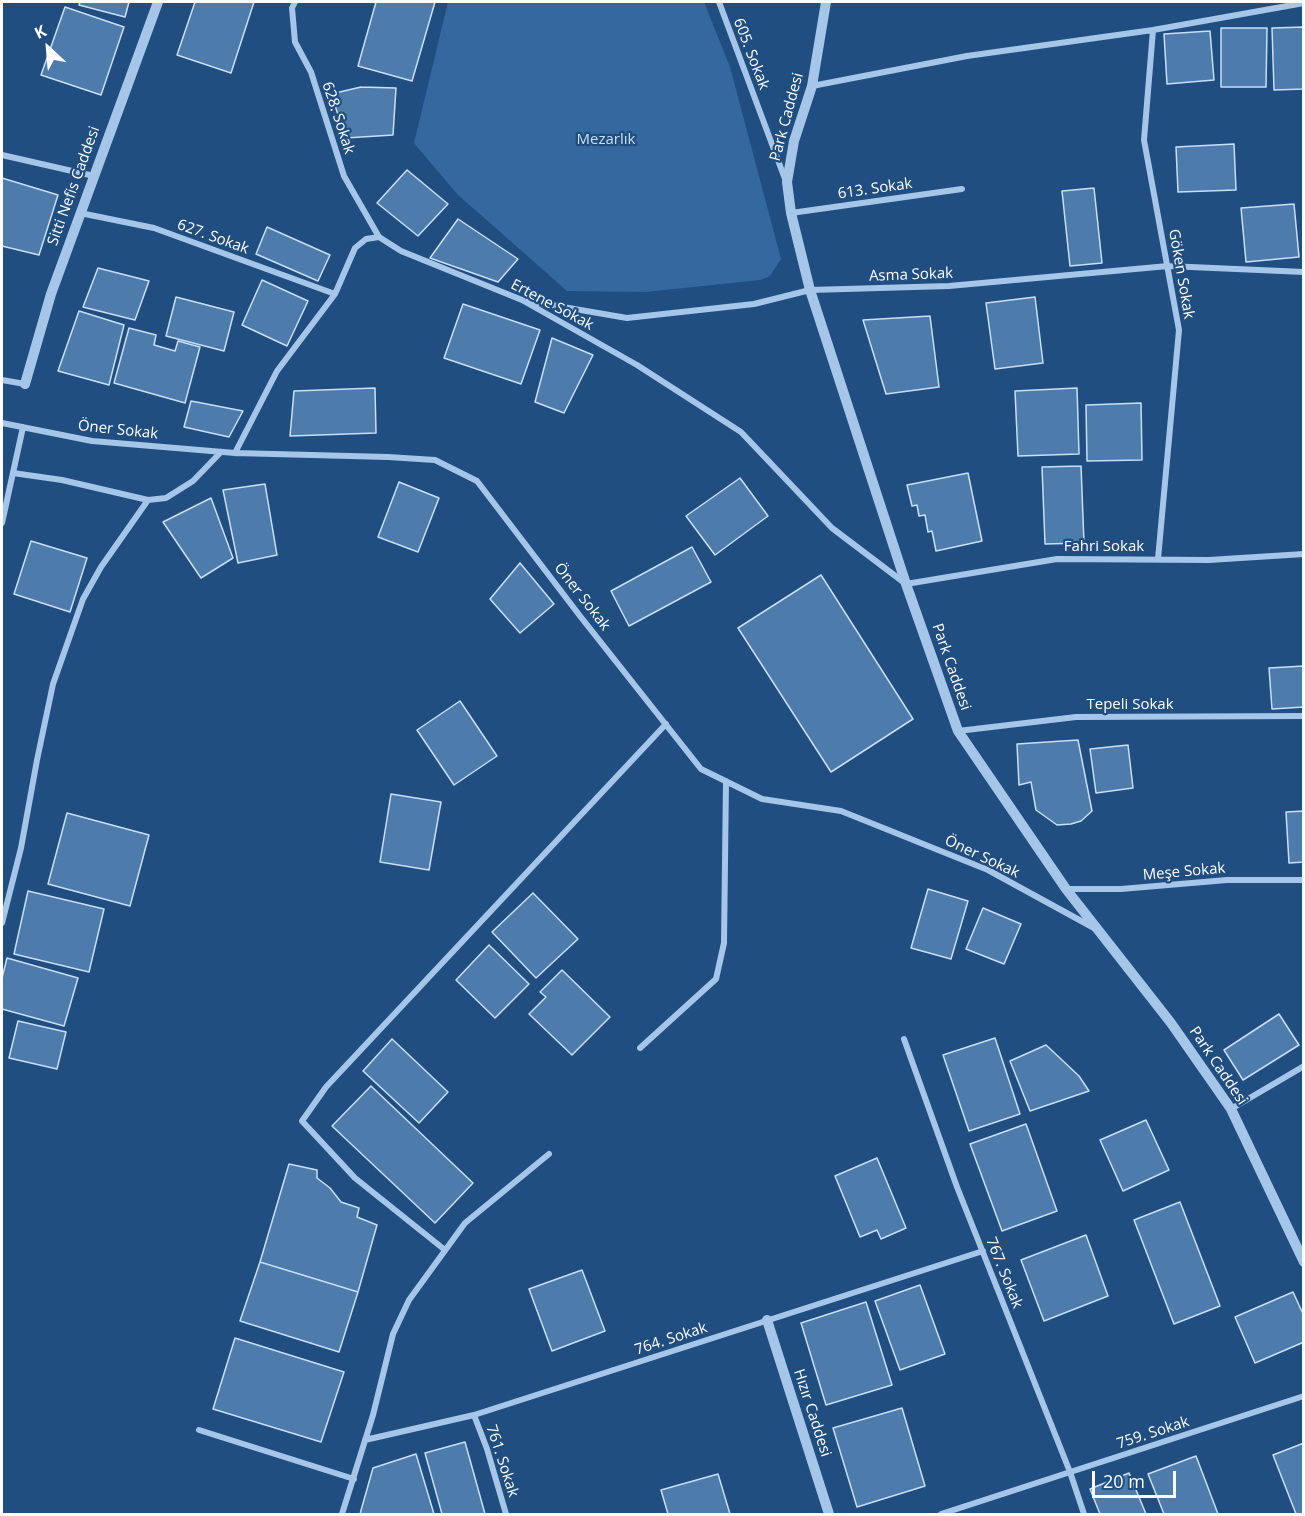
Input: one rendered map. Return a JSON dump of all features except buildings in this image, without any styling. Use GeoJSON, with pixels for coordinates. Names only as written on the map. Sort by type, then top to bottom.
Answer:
{"type":"FeatureCollection","features":[{"type":"Feature","properties":{"kind":"street","name":"Sitti Nefis Caddesi"},"geometry":{"type":"LineString","coordinates":[[24,384],[51,294],[158,2]]}},
{"type":"Feature","properties":{"kind":"street","name":"628. Sokak"},"geometry":{"type":"LineString","coordinates":[[295,2],[292,8],[295,42],[311,72],[344,176],[379,237]]}},
{"type":"Feature","properties":{"kind":"street","name":"605. Sokak"},"geometry":{"type":"LineString","coordinates":[[718,2],[786,182]]}},
{"type":"Feature","properties":{"kind":"street","name":"Park Caddesi"},"geometry":{"type":"LineString","coordinates":[[826,2],[812,86],[794,141],[786,182],[791,213],[810,290],[906,584],[958,731],[1066,889],[1171,1023],[1231,1109],[1304,1262]]}},
{"type":"Feature","properties":{"kind":"street"},"geometry":{"type":"LineString","coordinates":[[812,86],[967,57],[1153,30],[1304,3]]}},
{"type":"Feature","properties":{"kind":"street","name":"Göken Sokak"},"geometry":{"type":"LineString","coordinates":[[1153,30],[1144,140],[1179,330],[1158,560]]}},
{"type":"Feature","properties":{"kind":"street"},"geometry":{"type":"LineString","coordinates":[[2,155],[94,176]]}},
{"type":"Feature","properties":{"kind":"street","name":"613. Sokak"},"geometry":{"type":"LineString","coordinates":[[791,213],[962,189]]}},
{"type":"Feature","properties":{"kind":"street","name":"627. Sokak"},"geometry":{"type":"LineString","coordinates":[[80,213],[154,228],[335,294]]}},
{"type":"Feature","properties":{"kind":"street"},"geometry":{"type":"LineString","coordinates":[[235,453],[277,371],[335,294],[355,248],[366,239],[379,237]]}},
{"type":"Feature","properties":{"kind":"street","name":"Ertene Sokak"},"geometry":{"type":"LineString","coordinates":[[379,237],[401,251],[522,300],[637,365],[741,432],[832,528],[906,584]]}},
{"type":"Feature","properties":{"kind":"street","name":"Asma Sokak"},"geometry":{"type":"LineString","coordinates":[[522,300],[627,318],[754,304],[810,290],[949,286],[1168,266],[1304,272]]}},
{"type":"Feature","properties":{"kind":"street"},"geometry":{"type":"LineString","coordinates":[[2,380],[24,384]]}},
{"type":"Feature","properties":{"kind":"street","name":"Öner Sokak"},"geometry":{"type":"LineString","coordinates":[[2,423],[92,441],[235,453],[435,460],[477,481],[701,769],[762,798],[841,811],[988,870],[1097,930]]}},
{"type":"Feature","properties":{"kind":"street"},"geometry":{"type":"LineString","coordinates":[[2,523],[23,427]]}},
{"type":"Feature","properties":{"kind":"street"},"geometry":{"type":"LineString","coordinates":[[13,473],[62,480],[148,500],[166,498],[193,481],[221,452]]}},
{"type":"Feature","properties":{"kind":"street"},"geometry":{"type":"LineString","coordinates":[[2,923],[21,848],[53,684],[84,598],[100,567],[148,500]]}},
{"type":"Feature","properties":{"kind":"street","name":"Fahri Sokak"},"geometry":{"type":"LineString","coordinates":[[906,584],[1058,559],[1209,560],[1304,554]]}},
{"type":"Feature","properties":{"kind":"street","name":"Tepeli Sokak"},"geometry":{"type":"LineString","coordinates":[[958,731],[1076,717],[1304,716]]}},
{"type":"Feature","properties":{"kind":"street"},"geometry":{"type":"LineString","coordinates":[[445,1250],[355,1178],[302,1121],[327,1087],[666,724]]}},
{"type":"Feature","properties":{"kind":"street"},"geometry":{"type":"LineString","coordinates":[[640,1048],[716,979],[724,942],[726,781]]}},
{"type":"Feature","properties":{"kind":"street","name":"Meşe Sokak"},"geometry":{"type":"LineString","coordinates":[[1066,889],[1121,890],[1227,880],[1304,880]]}},
{"type":"Feature","properties":{"kind":"street","name":"767. Sokak"},"geometry":{"type":"LineString","coordinates":[[904,1039],[953,1177],[1070,1472],[1084,1515]]}},
{"type":"Feature","properties":{"kind":"street"},"geometry":{"type":"LineString","coordinates":[[1231,1109],[1304,1066]]}},
{"type":"Feature","properties":{"kind":"street"},"geometry":{"type":"LineString","coordinates":[[342,1515],[393,1334],[408,1300],[465,1223],[549,1154]]}},
{"type":"Feature","properties":{"kind":"street","name":"764. Sokak"},"geometry":{"type":"LineString","coordinates":[[365,1440],[474,1415],[982,1251]]}},
{"type":"Feature","properties":{"kind":"street","name":"Hızır Caddesi"},"geometry":{"type":"LineString","coordinates":[[767,1320],[829,1515]]}},
{"type":"Feature","properties":{"kind":"street","name":"759. Sokak"},"geometry":{"type":"LineString","coordinates":[[941,1515],[1304,1396]]}},
{"type":"Feature","properties":{"kind":"street","name":"761. Sokak"},"geometry":{"type":"LineString","coordinates":[[474,1415],[487,1449],[506,1515]]}},
{"type":"Feature","properties":{"kind":"street"},"geometry":{"type":"LineString","coordinates":[[199,1431],[354,1479]]}},
{"type":"Feature","properties":{"kind":"green space","name":"Mezarlık"},"geometry":{"type":"Polygon","coordinates":[[[448,2],[704,2],[730,67],[781,259],[770,276],[760,280],[646,292],[567,291],[457,194],[414,143],[448,2]]]}}]}
